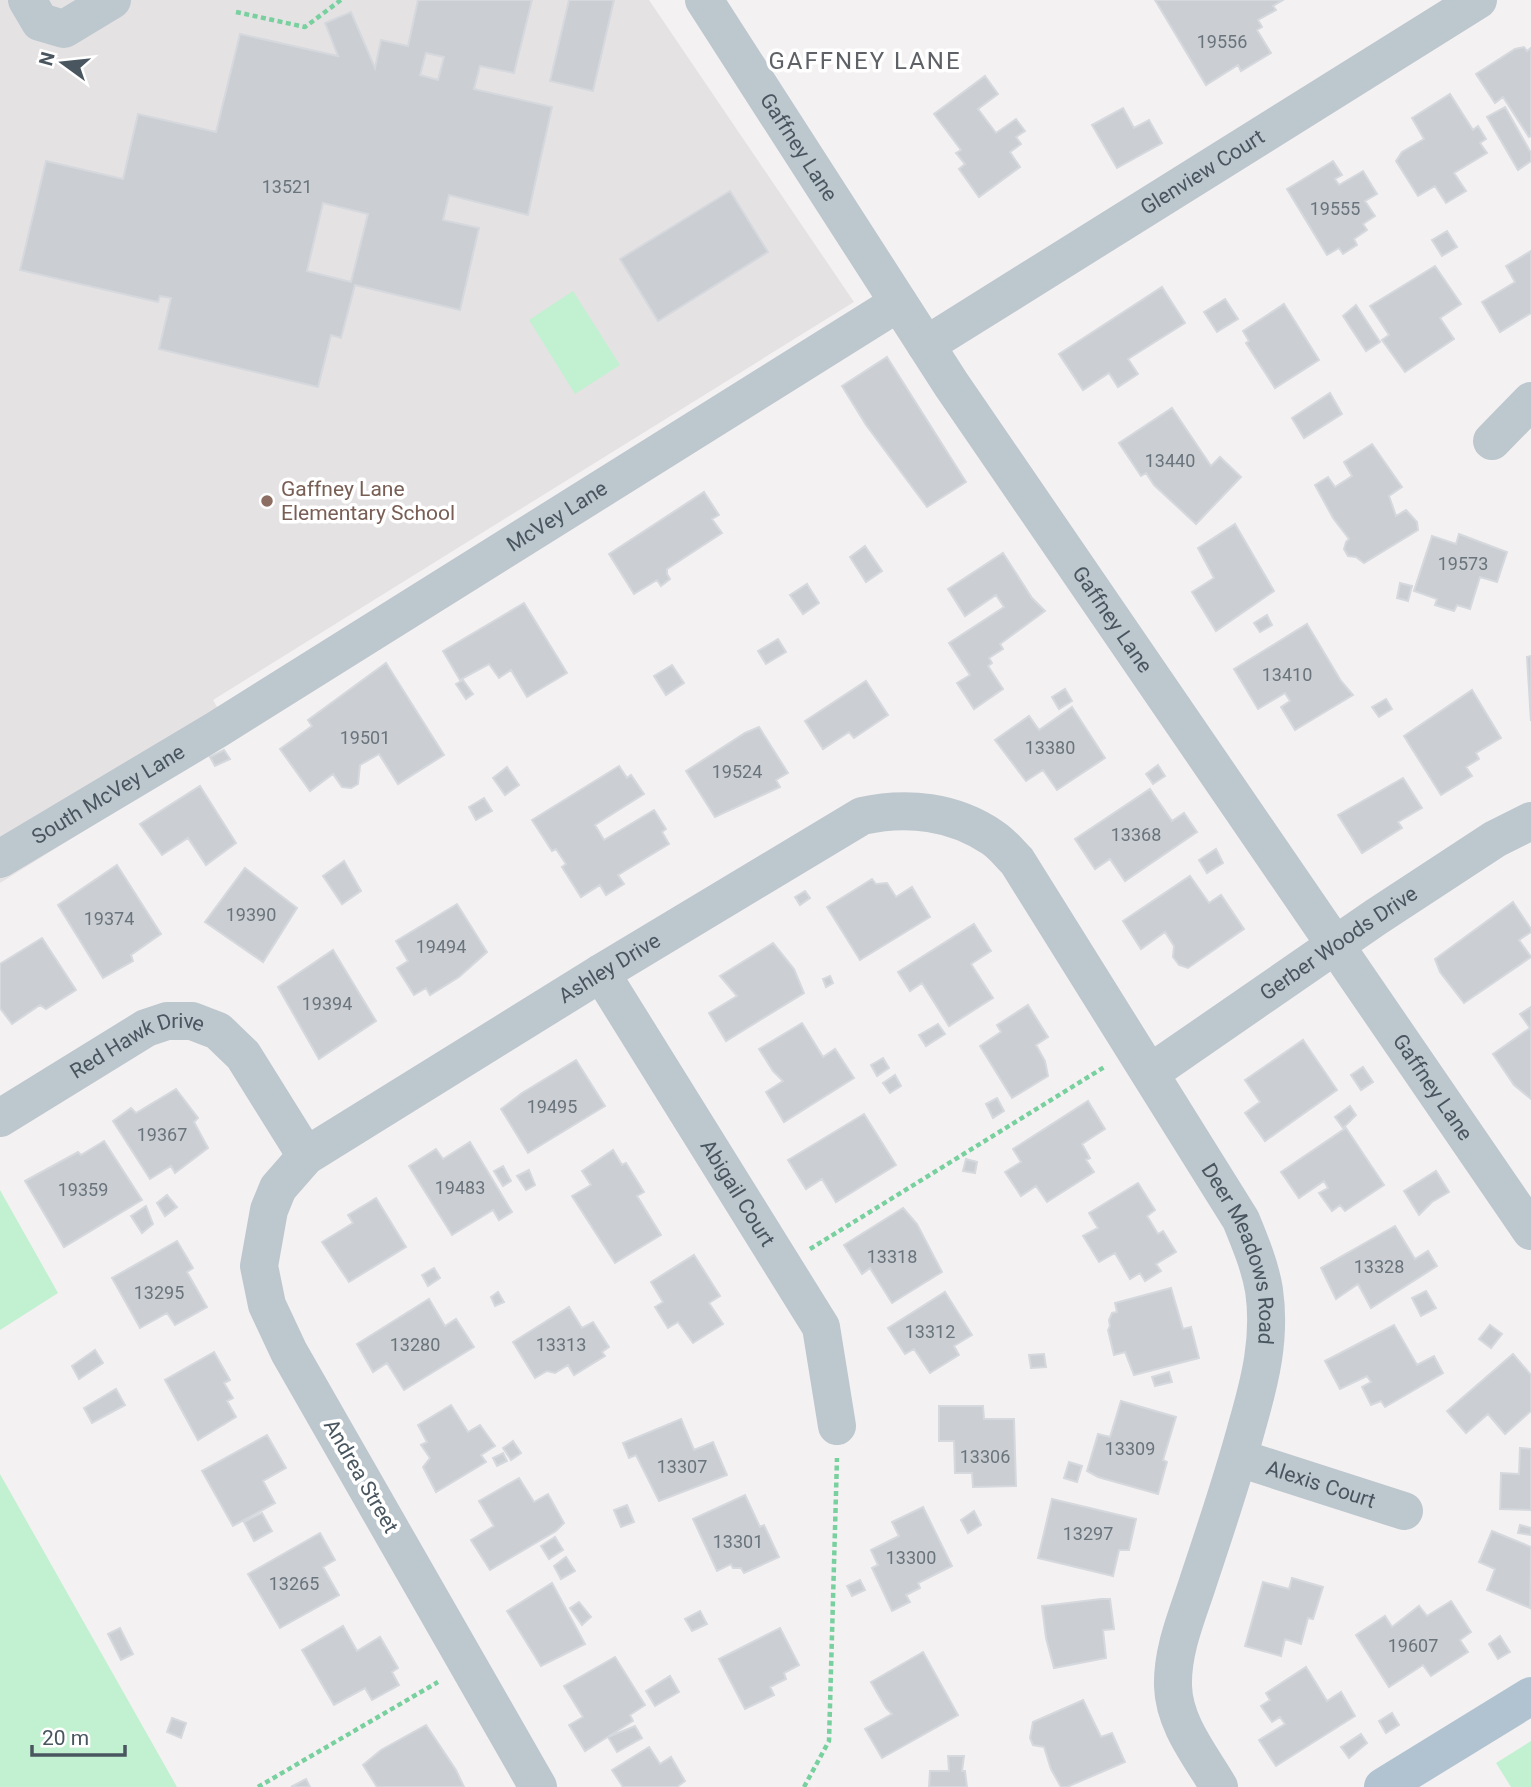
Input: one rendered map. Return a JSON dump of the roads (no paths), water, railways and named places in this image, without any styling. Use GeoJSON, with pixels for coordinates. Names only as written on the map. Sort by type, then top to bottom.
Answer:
{"type":"FeatureCollection","features":[{"type":"Feature","properties":{"kind":"main road"},"geometry":{"type":"LineString","coordinates":[[1383,1787],[1531,1696]]}},
{"type":"Feature","properties":{"kind":"street"},"geometry":{"type":"LineString","coordinates":[[27,0],[40,22],[64,29],[112,0]]}},
{"type":"Feature","properties":{"kind":"street","name":"Gaffney Lane"},"geometry":{"type":"LineString","coordinates":[[704,0],[926,345],[1531,1231]]}},
{"type":"Feature","properties":{"kind":"street","name":"Glenview Court"},"geometry":{"type":"LineString","coordinates":[[926,345],[1478,0]]}},
{"type":"Feature","properties":{"kind":"street","name":"McVey Lane"},"geometry":{"type":"LineString","coordinates":[[216,730],[898,303]]}},
{"type":"Feature","properties":{"kind":"street"},"geometry":{"type":"LineString","coordinates":[[1492,441],[1531,401]]}},
{"type":"Feature","properties":{"kind":"street","name":"South McVey Lane"},"geometry":{"type":"LineString","coordinates":[[0,859],[216,730]]}},
{"type":"Feature","properties":{"kind":"street","name":"Ashley Drive"},"geometry":{"type":"LineString","coordinates":[[306,1156],[601,973],[862,816],[888,810],[923,811]]}},
{"type":"Feature","properties":{"kind":"street","name":"Deer Meadows Road"},"geometry":{"type":"LineString","coordinates":[[923,811],[970,825],[994,838],[1017,861],[1241,1220],[1255,1256],[1264,1290],[1267,1334],[1263,1370],[1239,1458],[1176,1650],[1173,1687],[1178,1713],[1189,1737],[1219,1787]]}},
{"type":"Feature","properties":{"kind":"street","name":"Gerber Woods Drive"},"geometry":{"type":"LineString","coordinates":[[1142,1061],[1336,945],[1495,839],[1531,821]]}},
{"type":"Feature","properties":{"kind":"street","name":"Abigail Court"},"geometry":{"type":"LineString","coordinates":[[601,973],[821,1327],[836,1426]]}},
{"type":"Feature","properties":{"kind":"street","name":"Red Hawk Drive"},"geometry":{"type":"LineString","coordinates":[[0,1118],[146,1028],[167,1021],[192,1021],[218,1031],[243,1055],[306,1156]]}},
{"type":"Feature","properties":{"kind":"street","name":"Andrea Street"},"geometry":{"type":"LineString","coordinates":[[306,1156],[278,1188],[269,1210],[259,1266],[267,1305],[289,1352],[538,1787]]}},
{"type":"Feature","properties":{"kind":"street","name":"Alexis Court"},"geometry":{"type":"LineString","coordinates":[[1239,1458],[1404,1511]]}},
{"type":"Feature","properties":{"kind":"place","name":"Gaffney Lane Elementary School"},"geometry":{"type":"Point","coordinates":[267,501]}},
{"type":"Feature","properties":{"kind":"district","name":"GAFFNEY LANE"},"geometry":{"type":"Point","coordinates":[865,61]}}]}
